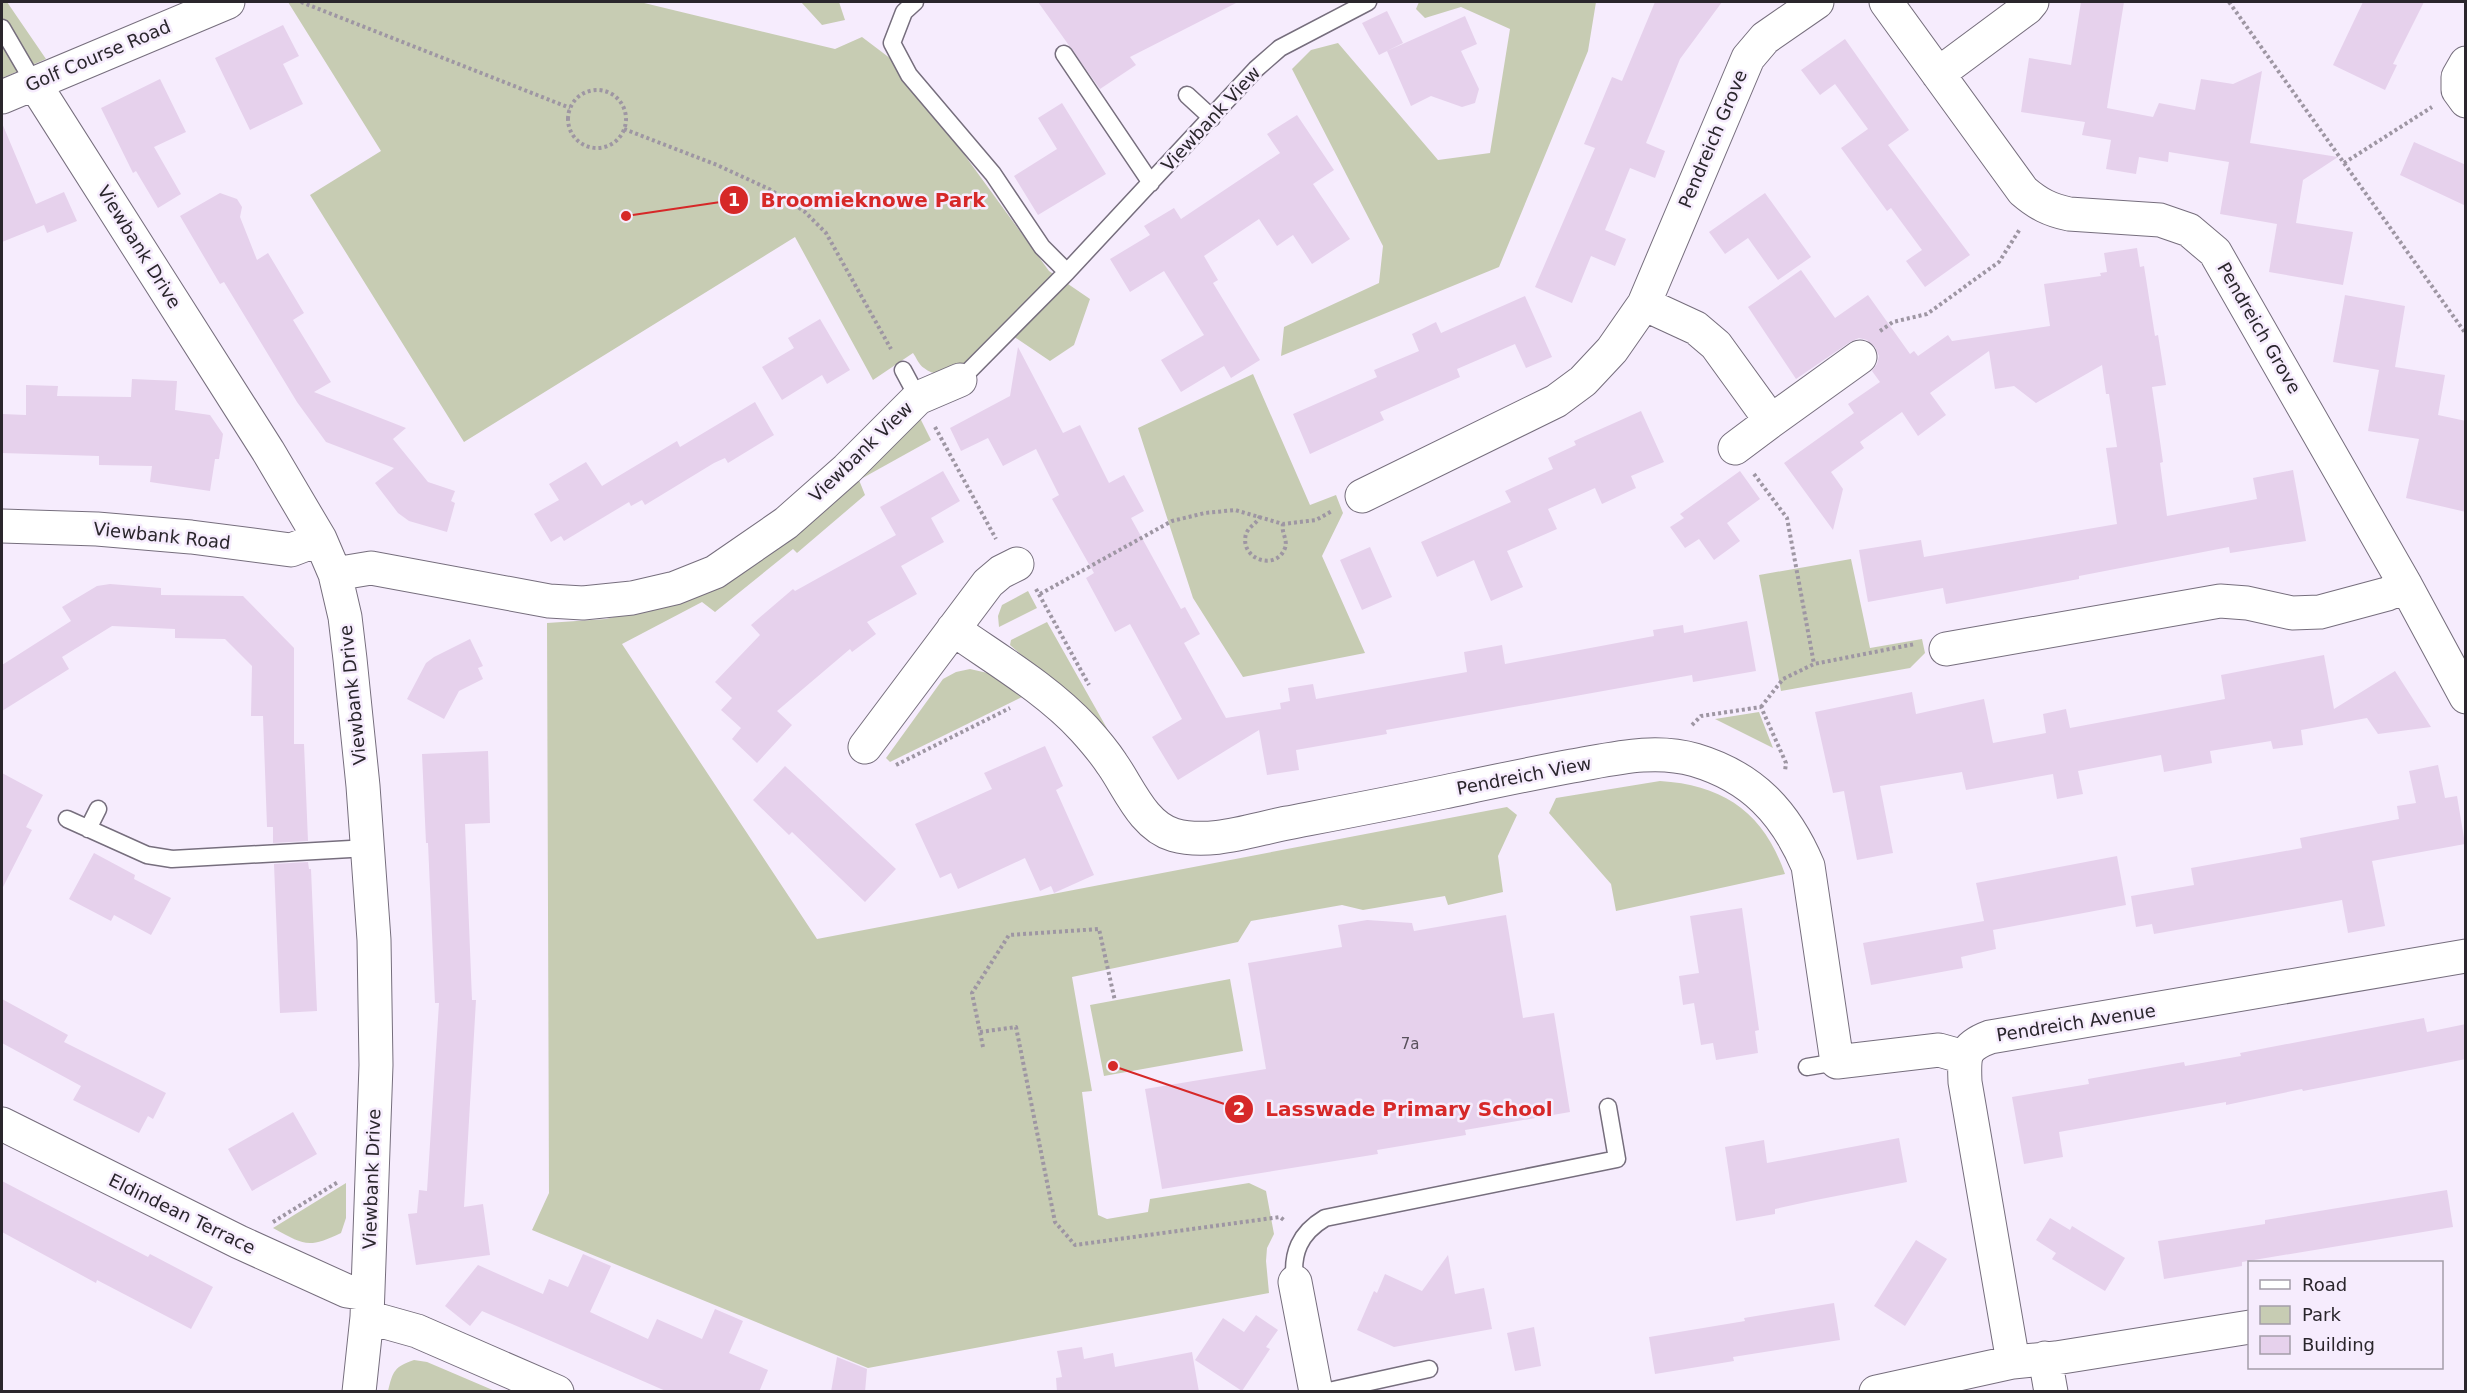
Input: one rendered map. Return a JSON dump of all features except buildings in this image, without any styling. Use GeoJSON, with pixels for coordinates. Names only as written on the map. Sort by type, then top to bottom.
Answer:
{"type":"FeatureCollection","features":[{"type":"Feature","properties":{"kind":"street","name":"Golf Course Road"},"geometry":{"type":"LineString","coordinates":[[2,97],[228,2]]}},
{"type":"Feature","properties":{"kind":"street","name":"Pendreich Grove"},"geometry":{"type":"LineString","coordinates":[[1362,496],[1556,400],[1583,381],[1612,350],[1644,304],[1748,58],[1765,38],[1817,2]]}},
{"type":"Feature","properties":{"kind":"street","name":"Pendreich Grove"},"geometry":{"type":"LineString","coordinates":[[1886,2],[2023,191],[2037,204],[2069,214],[2160,220],[2189,230],[2215,252],[2406,586],[2466,697]]}},
{"type":"Feature","properties":{"kind":"street"},"geometry":{"type":"LineString","coordinates":[[1938,74],[2027,8],[2031,2]]}},
{"type":"Feature","properties":{"kind":"street","name":"Viewbank Drive"},"geometry":{"type":"LineString","coordinates":[[34,83],[268,451],[320,539],[335,574],[345,617],[350,659],[368,849],[375,975],[376,1065],[373,1161],[367,1306],[359,1392]]}},
{"type":"Feature","properties":{"kind":"street"},"geometry":{"type":"LineString","coordinates":[[1644,304],[1696,328],[1716,345],[1771,421]]}},
{"type":"Feature","properties":{"kind":"street"},"geometry":{"type":"LineString","coordinates":[[1735,448],[1860,357]]}},
{"type":"Feature","properties":{"kind":"street","name":"Viewbank View"},"geometry":{"type":"LineString","coordinates":[[335,574],[371,568],[549,601],[572,602],[632,598],[675,588],[715,572],[786,523],[847,468],[911,384],[960,380]]}},
{"type":"Feature","properties":{"kind":"street","name":"Viewbank Road"},"geometry":{"type":"LineString","coordinates":[[2,526],[97,529],[191,537],[291,550],[320,539]]}},
{"type":"Feature","properties":{"kind":"street"},"geometry":{"type":"LineString","coordinates":[[865,747],[988,583],[1001,572],[1017,564]]}},
{"type":"Feature","properties":{"kind":"street"},"geometry":{"type":"LineString","coordinates":[[1946,649],[2220,601],[2247,603],[2292,613],[2320,612],[2387,594],[2406,586]]}},
{"type":"Feature","properties":{"kind":"street","name":"Pendreich View"},"geometry":{"type":"LineString","coordinates":[[953,629],[1043,692],[1084,729],[1112,764],[1152,822],[1172,834],[1204,839],[1636,754],[1665,754],[1721,770],[1750,788],[1782,816],[1796,838],[1808,866],[1822,1065],[1939,1050],[1964,1057]]}},
{"type":"Feature","properties":{"kind":"street","name":"Pendreich Avenue"},"geometry":{"type":"LineString","coordinates":[[1964,1057],[1974,1043],[1990,1037],[2466,956]]}},
{"type":"Feature","properties":{"kind":"street"},"geometry":{"type":"LineString","coordinates":[[1964,1057],[1996,1374]]}},
{"type":"Feature","properties":{"kind":"street","name":"Eldindean Terrace"},"geometry":{"type":"LineString","coordinates":[[2,1124],[239,1242],[346,1291],[367,1306],[417,1331],[557,1392]]}},
{"type":"Feature","properties":{"kind":"street"},"geometry":{"type":"LineString","coordinates":[[1295,1282],[1316,1392]]}},
{"type":"Feature","properties":{"kind":"street"},"geometry":{"type":"LineString","coordinates":[[1876,1392],[1996,1374],[2045,1358],[2248,1327]]}},
{"type":"Feature","properties":{"kind":"street"},"geometry":{"type":"LineString","coordinates":[[2045,1358],[2051,1392]]}},
{"type":"Feature","properties":{"kind":"lane"},"geometry":{"type":"LineString","coordinates":[[915,2],[904,12],[892,43],[909,75],[993,174],[1042,247],[1068,272]]}},
{"type":"Feature","properties":{"kind":"lane","name":"Viewbank View"},"geometry":{"type":"LineString","coordinates":[[960,380],[1068,272],[1256,69],[1280,48],[1368,2]]}},
{"type":"Feature","properties":{"kind":"lane"},"geometry":{"type":"LineString","coordinates":[[2,28],[34,83]]}},
{"type":"Feature","properties":{"kind":"lane"},"geometry":{"type":"LineString","coordinates":[[1064,54],[1151,183]]}},
{"type":"Feature","properties":{"kind":"lane"},"geometry":{"type":"LineString","coordinates":[[1186,95],[1212,118]]}},
{"type":"Feature","properties":{"kind":"lane"},"geometry":{"type":"LineString","coordinates":[[88,829],[98,809]]}},
{"type":"Feature","properties":{"kind":"lane"},"geometry":{"type":"LineString","coordinates":[[67,819],[147,855],[172,859],[368,849]]}},
{"type":"Feature","properties":{"kind":"lane"},"geometry":{"type":"LineString","coordinates":[[1295,1282],[1293,1266],[1295,1251],[1302,1237],[1312,1226],[1325,1218],[1617,1159],[1608,1107]]}},
{"type":"Feature","properties":{"kind":"lane"},"geometry":{"type":"LineString","coordinates":[[1324,1392],[1429,1369]]}},
{"type":"Feature","properties":{"kind":"path"},"geometry":{"type":"LineString","coordinates":[[301,2],[570,108]]}},
{"type":"Feature","properties":{"kind":"path"},"geometry":{"type":"LineString","coordinates":[[2229,2],[2466,334]]}},
{"type":"Feature","properties":{"kind":"path"},"geometry":{"type":"LineString","coordinates":[[2344,163],[2463,85]]}},
{"type":"Feature","properties":{"kind":"path"},"geometry":{"type":"LineString","coordinates":[[608,91],[624,107],[626,118],[624,129],[618,139],[609,146],[597,148],[586,146],[577,140],[570,130],[568,120],[570,108],[585,92],[608,91]]}},
{"type":"Feature","properties":{"kind":"path"},"geometry":{"type":"LineString","coordinates":[[624,129],[759,184],[804,211],[826,232],[911,384]]}},
{"type":"Feature","properties":{"kind":"path"},"geometry":{"type":"LineString","coordinates":[[1860,357],[1866,343],[1893,322],[1927,314],[1999,262],[2037,204]]}},
{"type":"Feature","properties":{"kind":"path"},"geometry":{"type":"LineString","coordinates":[[1735,448],[1787,518],[1814,664]]}},
{"type":"Feature","properties":{"kind":"path"},"geometry":{"type":"LineString","coordinates":[[1040,594],[1172,521],[1205,513],[1235,510],[1283,524],[1316,520],[1362,496]]}},
{"type":"Feature","properties":{"kind":"path"},"geometry":{"type":"LineString","coordinates":[[1260,516],[1246,534],[1245,543],[1248,552],[1255,558],[1264,561],[1273,560],[1281,555],[1285,547],[1283,524]]}},
{"type":"Feature","properties":{"kind":"path"},"geometry":{"type":"LineString","coordinates":[[1761,707],[1783,679],[1814,664],[1926,642],[1946,649]]}},
{"type":"Feature","properties":{"kind":"path"},"geometry":{"type":"LineString","coordinates":[[865,747],[889,768],[1043,692]]}},
{"type":"Feature","properties":{"kind":"path"},"geometry":{"type":"LineString","coordinates":[[983,1047],[972,993],[1009,935],[1099,930],[1115,1001]]}},
{"type":"Feature","properties":{"kind":"path"},"geometry":{"type":"LineString","coordinates":[[980,1032],[1016,1028],[1055,1222],[1076,1245],[1280,1217],[1302,1237]]}},
{"type":"Feature","properties":{"kind":"path"},"geometry":{"type":"LineString","coordinates":[[239,1242],[373,1161]]}},
{"type":"Feature","properties":{"kind":"green space"},"geometry":{"type":"Polygon","coordinates":[[[2,2],[7,2],[46,59],[2,78],[2,2]]]}},
{"type":"Feature","properties":{"kind":"green space"},"geometry":{"type":"Polygon","coordinates":[[[288,2],[640,2],[835,49],[862,37],[899,65],[1049,271],[1090,299],[1074,345],[1050,361],[1001,328],[976,354],[955,369],[944,373],[934,373],[922,367],[913,353],[873,380],[795,237],[464,442],[310,195],[381,151],[288,2]]]}},
{"type":"Feature","properties":{"kind":"green space"},"geometry":{"type":"Polygon","coordinates":[[[801,2],[839,2],[845,20],[822,25],[801,2]]]}},
{"type":"Feature","properties":{"kind":"green space"},"geometry":{"type":"Polygon","coordinates":[[[1419,2],[1596,2],[1588,51],[1499,267],[1281,356],[1284,327],[1379,283],[1383,246],[1292,69],[1311,50],[1338,43],[1438,160],[1490,153],[1510,29],[1461,7],[1425,18],[1416,9],[1419,2]]]}},
{"type":"Feature","properties":{"kind":"green space"},"geometry":{"type":"Polygon","coordinates":[[[1253,374],[1310,505],[1336,495],[1343,513],[1322,556],[1365,653],[1243,677],[1193,598],[1138,428],[1253,374]]]}},
{"type":"Feature","properties":{"kind":"green space"},"geometry":{"type":"Polygon","coordinates":[[[920,418],[931,440],[859,480],[865,495],[797,553],[793,549],[715,612],[702,602],[622,644],[817,939],[1507,807],[1517,815],[1498,856],[1503,892],[1448,905],[1445,896],[1363,910],[1342,905],[1251,921],[1238,942],[1072,977],[1092,1091],[1082,1092],[1098,1215],[1107,1219],[1148,1212],[1150,1199],[1249,1183],[1266,1191],[1274,1234],[1267,1248],[1269,1293],[868,1368],[532,1230],[549,1193],[547,623],[606,619],[681,600],[920,418]]]}},
{"type":"Feature","properties":{"kind":"green space"},"geometry":{"type":"Polygon","coordinates":[[[1851,559],[1870,648],[1922,639],[1925,653],[1910,668],[1781,691],[1759,575],[1851,559]]]}},
{"type":"Feature","properties":{"kind":"green space"},"geometry":{"type":"Polygon","coordinates":[[[1028,591],[1037,608],[999,627],[998,616],[1002,605],[1028,591]]]}},
{"type":"Feature","properties":{"kind":"green space"},"geometry":{"type":"Polygon","coordinates":[[[1047,622],[1109,732],[1010,645],[1011,640],[1047,622]]]}},
{"type":"Feature","properties":{"kind":"green space"},"geometry":{"type":"Polygon","coordinates":[[[970,669],[992,674],[1024,696],[890,762],[886,758],[943,679],[956,672],[970,669]]]}},
{"type":"Feature","properties":{"kind":"green space"},"geometry":{"type":"Polygon","coordinates":[[[1759,712],[1773,748],[1715,719],[1759,712]]]}},
{"type":"Feature","properties":{"kind":"green space"},"geometry":{"type":"Polygon","coordinates":[[[1660,781],[1704,789],[1739,806],[1766,834],[1785,874],[1616,911],[1611,884],[1549,813],[1556,798],[1660,781]]]}},
{"type":"Feature","properties":{"kind":"green space"},"geometry":{"type":"Polygon","coordinates":[[[1230,979],[1243,1051],[1104,1076],[1090,1005],[1230,979]]]}},
{"type":"Feature","properties":{"kind":"green space"},"geometry":{"type":"Polygon","coordinates":[[[346,1183],[346,1218],[341,1233],[321,1241],[306,1243],[273,1228],[346,1183]]]}},
{"type":"Feature","properties":{"kind":"green space"},"geometry":{"type":"Polygon","coordinates":[[[414,1360],[427,1362],[495,1391],[388,1391],[395,1371],[414,1360]]]}},
{"type":"Feature","properties":{"kind":"place","name":"Broomieknowe Park"},"geometry":{"type":"Point","coordinates":[626,216]}},
{"type":"Feature","properties":{"kind":"place","name":"Lasswade Primary School"},"geometry":{"type":"Point","coordinates":[1113,1066]}}]}
